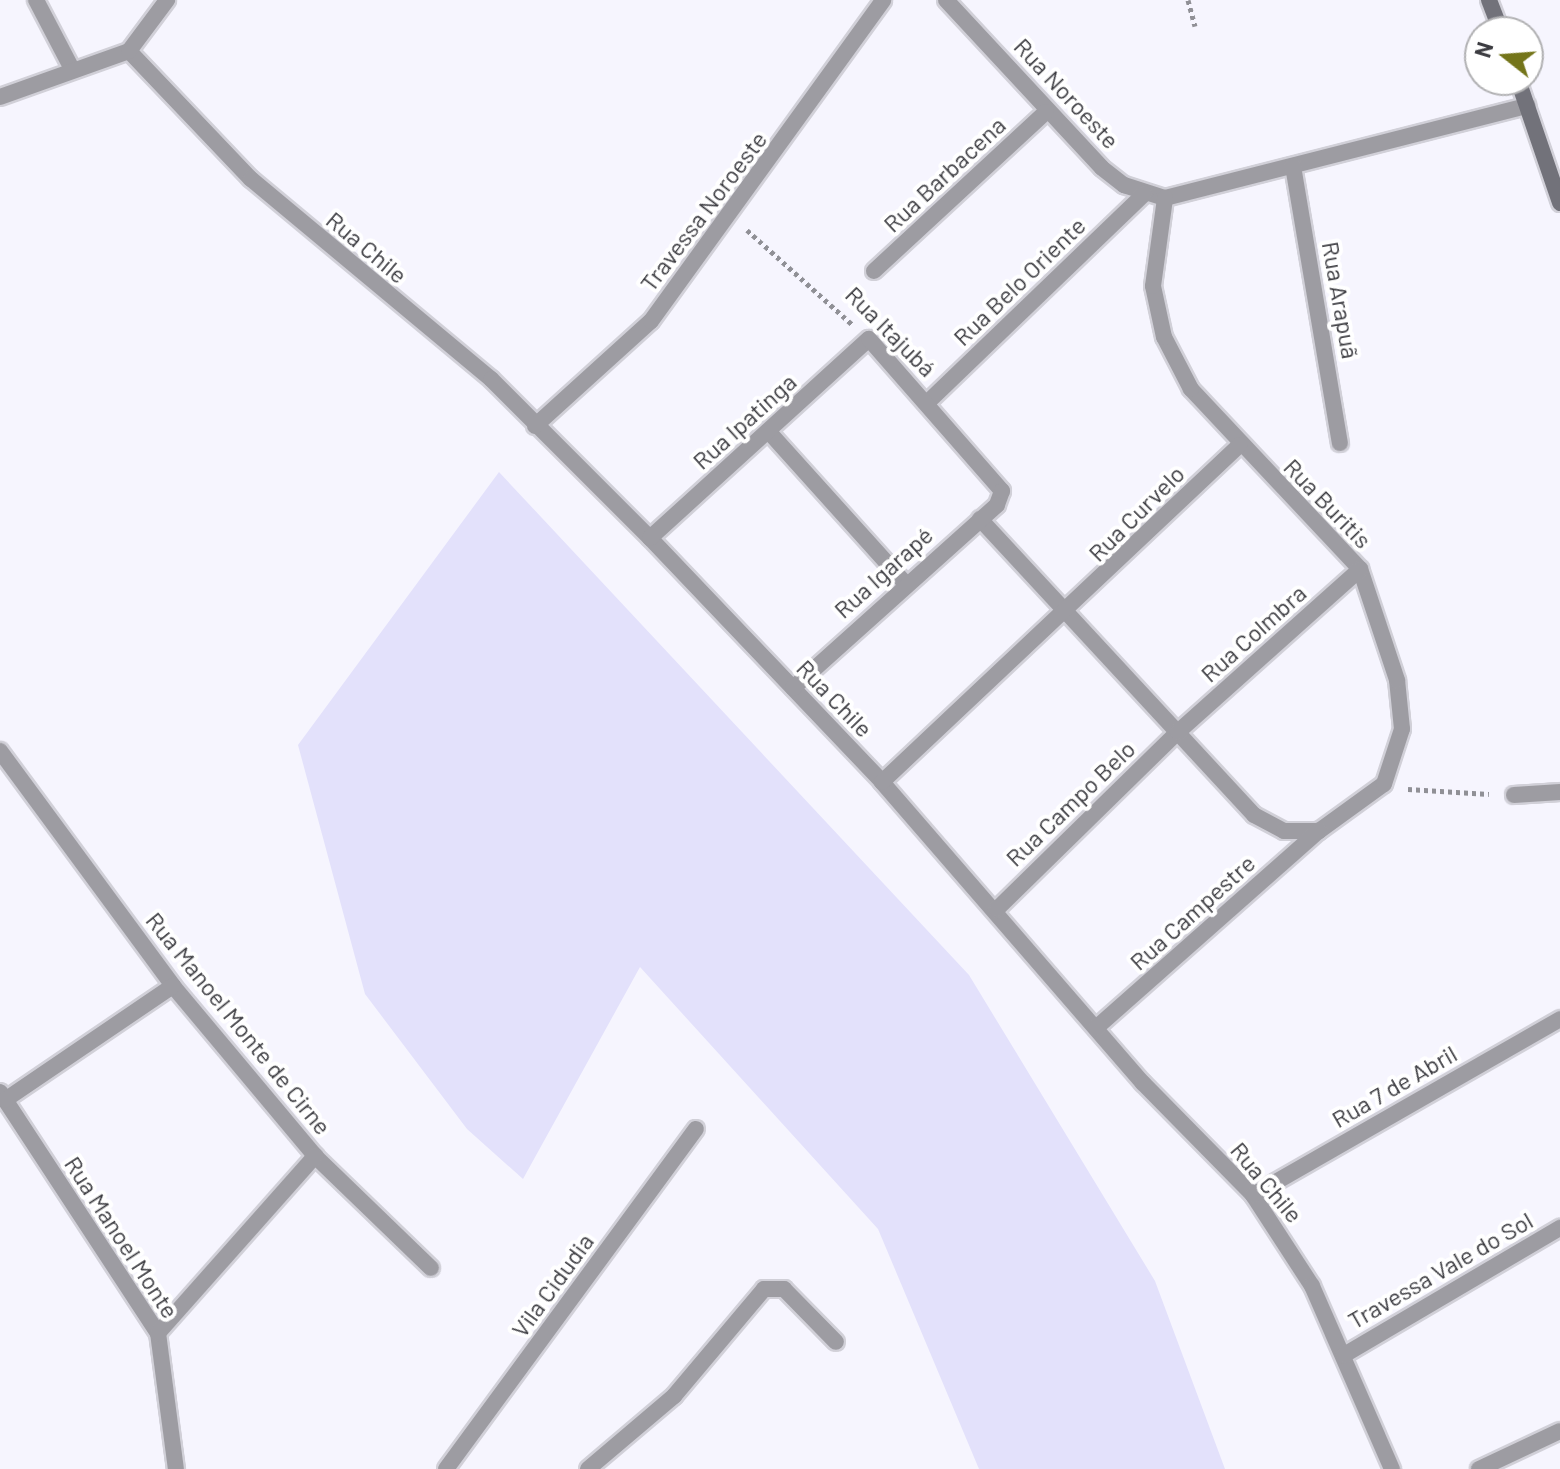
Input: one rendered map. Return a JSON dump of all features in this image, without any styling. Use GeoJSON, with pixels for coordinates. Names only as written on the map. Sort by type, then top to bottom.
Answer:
{"type":"FeatureCollection","features":[{"type":"Feature","properties":{"kind":"main road"},"geometry":{"type":"LineString","coordinates":[[1524,96],[1560,203]]}},
{"type":"Feature","properties":{"kind":"street"},"geometry":{"type":"LineString","coordinates":[[36,0],[71,67]]}},
{"type":"Feature","properties":{"kind":"street"},"geometry":{"type":"LineString","coordinates":[[0,97],[71,67],[129,51],[167,0]]}},
{"type":"Feature","properties":{"kind":"street","name":"Travessa Noroeste"},"geometry":{"type":"LineString","coordinates":[[535,426],[651,321],[732,216],[883,0]]}},
{"type":"Feature","properties":{"kind":"street","name":"Rua Noroeste"},"geometry":{"type":"LineString","coordinates":[[946,0],[1046,112],[1102,168],[1144,194],[1165,198]]}},
{"type":"Feature","properties":{"kind":"street","name":"Rua Chile"},"geometry":{"type":"LineString","coordinates":[[129,51],[251,179],[491,379],[650,538],[882,782],[997,909],[1096,1028],[1253,1195],[1290,1247],[1344,1355],[1392,1469]]}},
{"type":"Feature","properties":{"kind":"street"},"geometry":{"type":"LineString","coordinates":[[1165,198],[1527,106]]}},
{"type":"Feature","properties":{"kind":"street","name":"Rua Barbacena"},"geometry":{"type":"LineString","coordinates":[[874,271],[1046,112]]}},
{"type":"Feature","properties":{"kind":"street","name":"Rua Arapuã"},"geometry":{"type":"LineString","coordinates":[[1293,166],[1340,443]]}},
{"type":"Feature","properties":{"kind":"street","name":"Rua Belo Oriente"},"geometry":{"type":"LineString","coordinates":[[928,402],[1144,194]]}},
{"type":"Feature","properties":{"kind":"street","name":"Rua Buritis"},"geometry":{"type":"LineString","coordinates":[[1165,198],[1153,286],[1164,337],[1191,389],[1239,445],[1360,569],[1397,680],[1402,729],[1384,784]]}},
{"type":"Feature","properties":{"kind":"street","name":"Rua Itajubá"},"geometry":{"type":"LineString","coordinates":[[869,339],[928,402],[1002,491]]}},
{"type":"Feature","properties":{"kind":"street","name":"Rua Ipatinga"},"geometry":{"type":"LineString","coordinates":[[650,538],[869,339]]}},
{"type":"Feature","properties":{"kind":"street"},"geometry":{"type":"LineString","coordinates":[[769,432],[904,582]]}},
{"type":"Feature","properties":{"kind":"street","name":"Rua Curvelo"},"geometry":{"type":"LineString","coordinates":[[882,782],[1066,616],[1239,445]]}},
{"type":"Feature","properties":{"kind":"street","name":"Rua Igarapé"},"geometry":{"type":"LineString","coordinates":[[793,688],[904,582],[980,519],[1002,491]]}},
{"type":"Feature","properties":{"kind":"street"},"geometry":{"type":"LineString","coordinates":[[980,519],[1066,616],[1254,815],[1284,831],[1319,831],[1384,784]]}},
{"type":"Feature","properties":{"kind":"street","name":"Rua Colmbra"},"geometry":{"type":"LineString","coordinates":[[1178,732],[1360,569]]}},
{"type":"Feature","properties":{"kind":"street","name":"Rua Campo Belo"},"geometry":{"type":"LineString","coordinates":[[997,909],[1178,732]]}},
{"type":"Feature","properties":{"kind":"street","name":"Rua Manoel Monte de Cirne"},"geometry":{"type":"LineString","coordinates":[[0,751],[173,986],[315,1156],[431,1268]]}},
{"type":"Feature","properties":{"kind":"street"},"geometry":{"type":"LineString","coordinates":[[1514,795],[1560,792]]}},
{"type":"Feature","properties":{"kind":"street","name":"Rua Campestre"},"geometry":{"type":"LineString","coordinates":[[1096,1028],[1319,831]]}},
{"type":"Feature","properties":{"kind":"street"},"geometry":{"type":"LineString","coordinates":[[3,1096],[173,986]]}},
{"type":"Feature","properties":{"kind":"street","name":"Rua 7 de Abril"},"geometry":{"type":"LineString","coordinates":[[1253,1195],[1560,1019]]}},
{"type":"Feature","properties":{"kind":"street","name":"Rua Manoel Monte"},"geometry":{"type":"LineString","coordinates":[[3,1096],[158,1333],[176,1469]]}},
{"type":"Feature","properties":{"kind":"street","name":"Vila Cidudia"},"geometry":{"type":"LineString","coordinates":[[446,1469],[696,1129]]}},
{"type":"Feature","properties":{"kind":"street"},"geometry":{"type":"LineString","coordinates":[[158,1333],[315,1156]]}},
{"type":"Feature","properties":{"kind":"street","name":"Travessa Vale do Sol"},"geometry":{"type":"LineString","coordinates":[[1344,1355],[1560,1228]]}},
{"type":"Feature","properties":{"kind":"street"},"geometry":{"type":"LineString","coordinates":[[588,1469],[674,1396],[764,1289],[784,1289],[836,1342]]}},
{"type":"Feature","properties":{"kind":"street"},"geometry":{"type":"LineString","coordinates":[[1479,1469],[1560,1431]]}},
{"type":"Feature","properties":{"kind":"path"},"geometry":{"type":"LineString","coordinates":[[1188,0],[1195,26]]}},
{"type":"Feature","properties":{"kind":"path","name":"Rua Itajubá"},"geometry":{"type":"LineString","coordinates":[[732,216],[869,339]]}},
{"type":"Feature","properties":{"kind":"path"},"geometry":{"type":"LineString","coordinates":[[1384,784],[1514,795]]}},
{"type":"Feature","properties":{"kind":"shaded area"},"geometry":{"type":"Polygon","coordinates":[[[499,472],[969,975],[1155,1281],[1225,1469],[979,1469],[878,1229],[640,967],[523,1179],[467,1129],[365,994],[298,745],[499,472]]]}}]}
